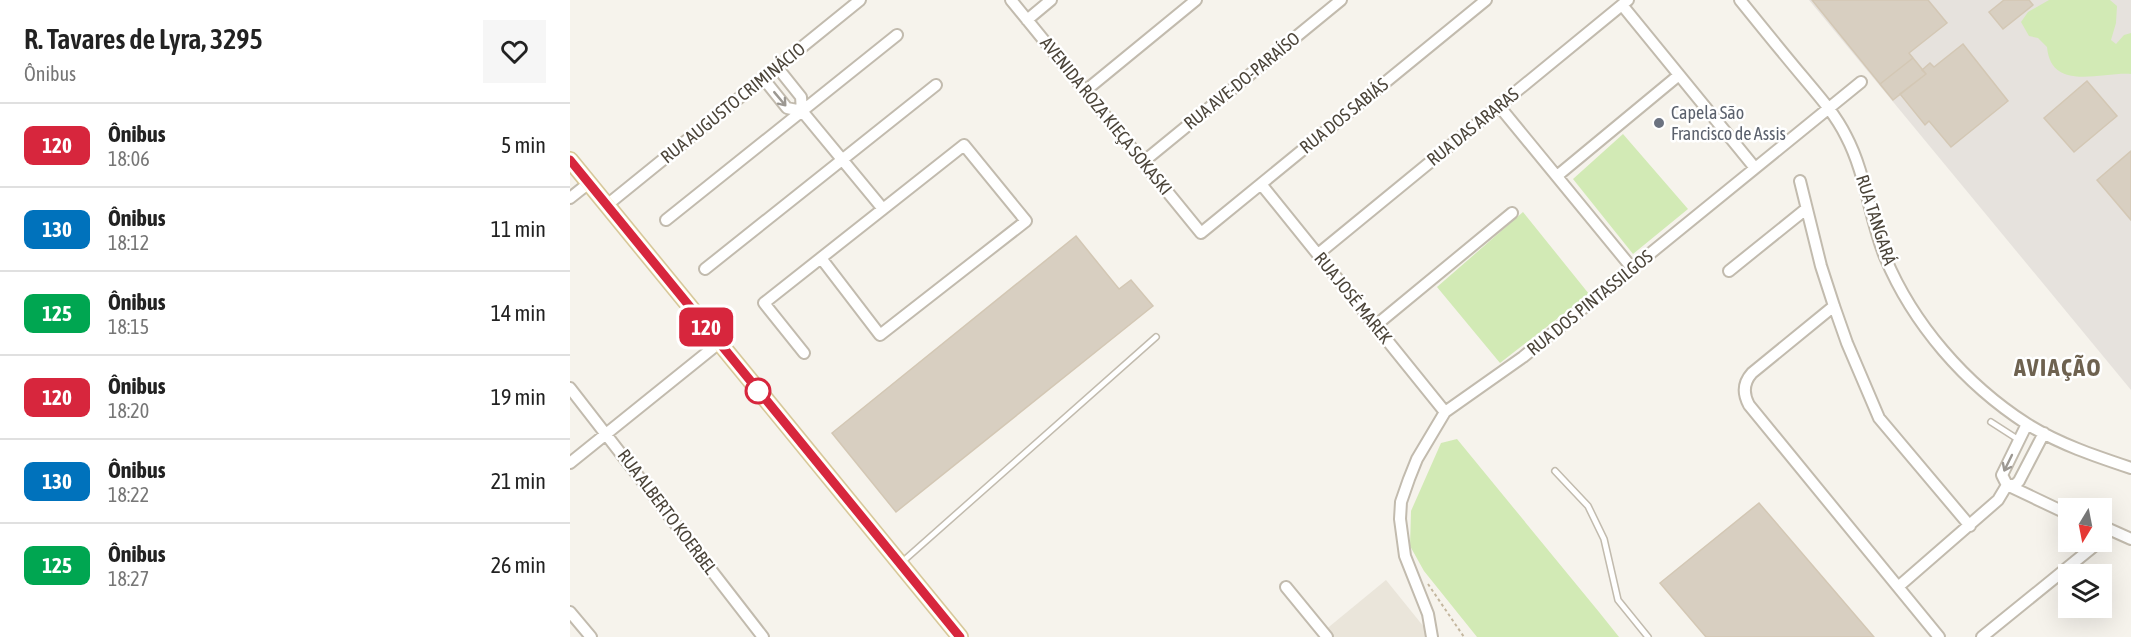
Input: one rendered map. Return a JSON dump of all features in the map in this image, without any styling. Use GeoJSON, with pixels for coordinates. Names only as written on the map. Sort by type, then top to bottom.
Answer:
{"type":"FeatureCollection","features":[{"type":"Feature","properties":{"kind":"main road"},"geometry":{"type":"LineString","coordinates":[[570,160],[959,637]]}},
{"type":"Feature","properties":{"kind":"street","name":"RUA AUGUSTO CRIMINÁCIO"},"geometry":{"type":"LineString","coordinates":[[607,205],[860,0]]}},
{"type":"Feature","properties":{"kind":"street","name":"AVENIDA ROZA KIEÇA SOKASKI"},"geometry":{"type":"LineString","coordinates":[[1011,0],[1201,232]]}},
{"type":"Feature","properties":{"kind":"street"},"geometry":{"type":"LineString","coordinates":[[1027,20],[1052,0]]}},
{"type":"Feature","properties":{"kind":"street"},"geometry":{"type":"LineString","coordinates":[[1085,91],[1196,0]]}},
{"type":"Feature","properties":{"kind":"street","name":"RUA AVE-DO-PARAÍSO"},"geometry":{"type":"LineString","coordinates":[[1143,162],[1341,0]]}},
{"type":"Feature","properties":{"kind":"street","name":"RUA DOS SABIÁS"},"geometry":{"type":"LineString","coordinates":[[1201,232],[1486,0]]}},
{"type":"Feature","properties":{"kind":"street","name":"RUA TANGARÁ"},"geometry":{"type":"LineString","coordinates":[[1740,0],[1828,108],[1852,147],[1877,235],[1886,258],[1909,303],[1927,330],[1954,362],[1990,396],[2027,424],[2079,450],[2131,468]]}},
{"type":"Feature","properties":{"kind":"street"},"geometry":{"type":"LineString","coordinates":[[1625,3],[1679,75],[1755,168]]}},
{"type":"Feature","properties":{"kind":"street","name":"RUA DAS ARARAS"},"geometry":{"type":"LineString","coordinates":[[1318,254],[1625,3]]}},
{"type":"Feature","properties":{"kind":"street"},"geometry":{"type":"LineString","coordinates":[[666,220],[897,35]]}},
{"type":"Feature","properties":{"kind":"street"},"geometry":{"type":"LineString","coordinates":[[777,67],[801,97],[802,111],[883,209]]}},
{"type":"Feature","properties":{"kind":"street"},"geometry":{"type":"LineString","coordinates":[[1557,176],[1679,75]]}},
{"type":"Feature","properties":{"kind":"street"},"geometry":{"type":"LineString","coordinates":[[763,78],[788,108],[802,111]]}},
{"type":"Feature","properties":{"kind":"street","name":"RUA DOS PINTASSILGOS"},"geometry":{"type":"LineString","coordinates":[[1432,637],[1428,614],[1402,543],[1400,519],[1401,502],[1417,459],[1445,412],[1523,357],[1861,82]]}},
{"type":"Feature","properties":{"kind":"street"},"geometry":{"type":"LineString","coordinates":[[705,269],[936,85]]}},
{"type":"Feature","properties":{"kind":"street"},"geometry":{"type":"LineString","coordinates":[[1499,106],[1632,268]]}},
{"type":"Feature","properties":{"kind":"street"},"geometry":{"type":"LineString","coordinates":[[804,353],[764,303],[964,145],[1026,221],[880,335],[821,258]]}},
{"type":"Feature","properties":{"kind":"street"},"geometry":{"type":"LineString","coordinates":[[1800,182],[1834,306],[1855,362],[1880,418],[1970,526]]}},
{"type":"Feature","properties":{"kind":"street"},"geometry":{"type":"LineString","coordinates":[[570,198],[589,183]]}},
{"type":"Feature","properties":{"kind":"street","name":"RUA JOSÉ MAREK"},"geometry":{"type":"LineString","coordinates":[[1261,184],[1445,412]]}},
{"type":"Feature","properties":{"kind":"street"},"geometry":{"type":"LineString","coordinates":[[1729,271],[1806,209]]}},
{"type":"Feature","properties":{"kind":"street"},"geometry":{"type":"LineString","coordinates":[[1375,326],[1512,213]]}},
{"type":"Feature","properties":{"kind":"street"},"geometry":{"type":"LineString","coordinates":[[1834,306],[1752,373],[1746,380],[1745,395],[1749,405],[1939,637]]}},
{"type":"Feature","properties":{"kind":"street"},"geometry":{"type":"LineString","coordinates":[[570,463],[719,342]]}},
{"type":"Feature","properties":{"kind":"street","name":"RUA ALBERTO KOERBEL"},"geometry":{"type":"LineString","coordinates":[[570,388],[763,637]]}},
{"type":"Feature","properties":{"kind":"street"},"geometry":{"type":"LineString","coordinates":[[2027,424],[2002,475],[2007,485],[2058,509]]}},
{"type":"Feature","properties":{"kind":"street"},"geometry":{"type":"LineString","coordinates":[[2007,485],[2015,485],[2019,481],[2044,434]]}},
{"type":"Feature","properties":{"kind":"street"},"geometry":{"type":"LineString","coordinates":[[2019,441],[2035,449]]}},
{"type":"Feature","properties":{"kind":"street"},"geometry":{"type":"LineString","coordinates":[[1898,587],[1998,500],[2007,485]]}},
{"type":"Feature","properties":{"kind":"street"},"geometry":{"type":"LineString","coordinates":[[2113,530],[2131,539]]}},
{"type":"Feature","properties":{"kind":"street"},"geometry":{"type":"LineString","coordinates":[[1982,637],[2085,552]]}},
{"type":"Feature","properties":{"kind":"street"},"geometry":{"type":"LineString","coordinates":[[1286,587],[1327,637]]}},
{"type":"Feature","properties":{"kind":"street"},"geometry":{"type":"LineString","coordinates":[[570,612],[591,637]]}},
{"type":"Feature","properties":{"kind":"lane"},"geometry":{"type":"LineString","coordinates":[[900,564],[1156,338]]}},
{"type":"Feature","properties":{"kind":"lane"},"geometry":{"type":"LineString","coordinates":[[1991,422],[2019,441]]}},
{"type":"Feature","properties":{"kind":"lane"},"geometry":{"type":"LineString","coordinates":[[1555,471],[1588,506],[1604,538],[1618,600],[1648,637]]}},
{"type":"Feature","properties":{"kind":"path"},"geometry":{"type":"LineString","coordinates":[[1411,568],[1434,590],[1464,637]]}},
{"type":"Feature","properties":{"kind":"shaded area"},"geometry":{"type":"Polygon","coordinates":[[[1809,0],[2131,0],[2131,390],[1809,0]]]}},
{"type":"Feature","properties":{"kind":"shaded area"},"geometry":{"type":"Polygon","coordinates":[[[1386,580],[1432,637],[1329,637],[1324,631],[1386,580]]]}},
{"type":"Feature","properties":{"kind":"green space"},"geometry":{"type":"Polygon","coordinates":[[[2049,0],[2110,0],[2117,6],[2116,23],[2111,40],[2116,44],[2124,35],[2131,33],[2131,74],[2079,77],[2057,70],[2050,61],[2047,47],[2038,38],[2029,36],[2021,22],[2028,12],[2049,0]]]}},
{"type":"Feature","properties":{"kind":"green space"},"geometry":{"type":"Polygon","coordinates":[[[1623,134],[1688,209],[1633,254],[1573,179],[1623,134]]]}},
{"type":"Feature","properties":{"kind":"green space"},"geometry":{"type":"Polygon","coordinates":[[[1523,212],[1589,294],[1500,363],[1437,287],[1523,212]]]}},
{"type":"Feature","properties":{"kind":"green space"},"geometry":{"type":"Polygon","coordinates":[[[1457,439],[1619,637],[1477,637],[1424,571],[1410,546],[1411,511],[1441,443],[1457,439]]]}},
{"type":"Feature","properties":{"kind":"building"},"geometry":{"type":"Polygon","coordinates":[[[1812,0],[1928,0],[1947,23],[1909,53],[1913,58],[1880,84],[1812,0]]]}},
{"type":"Feature","properties":{"kind":"building"},"geometry":{"type":"Polygon","coordinates":[[[2004,0],[2029,0],[2033,5],[2003,29],[1989,12],[2004,0]]]}},
{"type":"Feature","properties":{"kind":"building"},"geometry":{"type":"Polygon","coordinates":[[[1963,44],[2008,101],[1951,147],[1929,121],[1925,125],[1900,94],[1926,74],[1922,70],[1930,63],[1934,67],[1963,44]]]}},
{"type":"Feature","properties":{"kind":"building"},"geometry":{"type":"Polygon","coordinates":[[[1913,58],[1926,74],[1893,100],[1880,84],[1913,58]]]}},
{"type":"Feature","properties":{"kind":"building"},"geometry":{"type":"Polygon","coordinates":[[[2087,81],[2117,116],[2074,152],[2044,118],[2087,81]]]}},
{"type":"Feature","properties":{"kind":"building"},"geometry":{"type":"Polygon","coordinates":[[[2131,151],[2131,220],[2097,180],[2131,151]]]}},
{"type":"Feature","properties":{"kind":"building"},"geometry":{"type":"Polygon","coordinates":[[[1076,236],[1119,289],[1131,280],[1153,306],[896,512],[832,433],[1076,236]]]}},
{"type":"Feature","properties":{"kind":"building"},"geometry":{"type":"Polygon","coordinates":[[[1759,503],[1874,637],[1706,637],[1660,583],[1759,503]]]}},
{"type":"Feature","properties":{"kind":"bus line","name":"120"},"geometry":{"type":"LineString","coordinates":[[570,160],[960,637]]}},
{"type":"Feature","properties":{"kind":"place","name":"Capela São Francisco de Assis"},"geometry":{"type":"Point","coordinates":[1659,123]}},
{"type":"Feature","properties":{"kind":"district","name":"AVIAÇÃO"},"geometry":{"type":"Point","coordinates":[2058,368]}}]}
